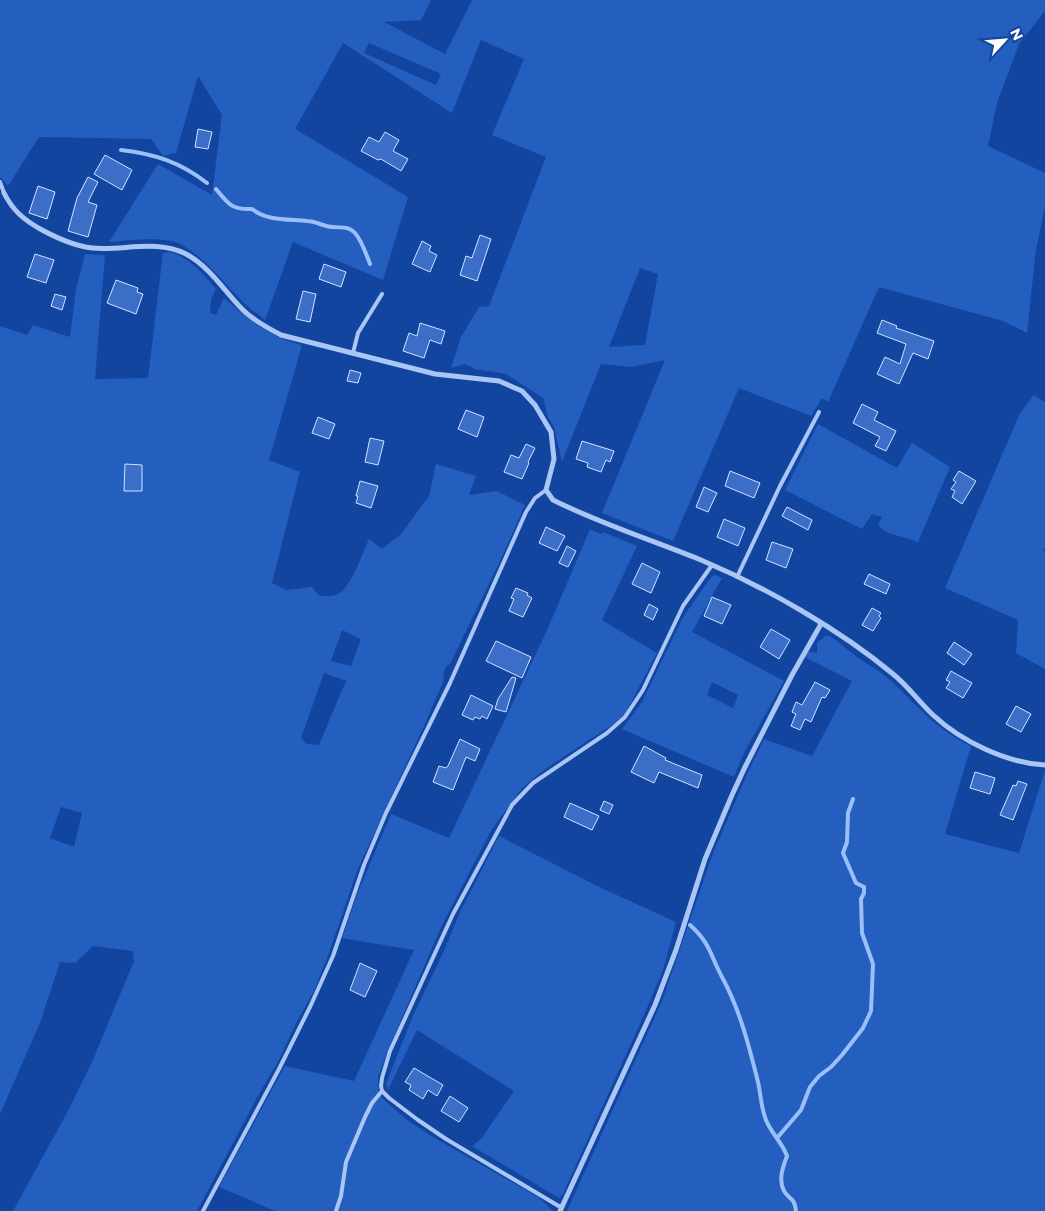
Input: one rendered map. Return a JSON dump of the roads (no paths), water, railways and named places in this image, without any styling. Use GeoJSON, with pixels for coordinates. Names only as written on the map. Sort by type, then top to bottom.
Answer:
{"type":"FeatureCollection","features":[{"type":"Feature","properties":{"kind":"street"},"geometry":{"type":"LineString","coordinates":[[4,194],[16,213],[51,235],[72,244],[98,248],[164,247],[182,252],[200,265],[245,312],[261,324],[282,335],[436,374],[499,381],[522,392],[535,405],[551,432],[554,459],[546,490],[548,496],[559,503],[712,565],[781,600],[861,649],[893,674],[932,714],[965,738],[1002,757],[1045,765]]}},
{"type":"Feature","properties":{"kind":"street"},"geometry":{"type":"LineString","coordinates":[[561,1210],[655,1005],[676,950],[705,859],[735,788],[792,675],[821,624]]}},
{"type":"Feature","properties":{"kind":"lane"},"geometry":{"type":"LineString","coordinates":[[0,182],[4,194]]}},
{"type":"Feature","properties":{"kind":"lane"},"geometry":{"type":"LineString","coordinates":[[353,353],[358,333],[382,294]]}},
{"type":"Feature","properties":{"kind":"lane"},"geometry":{"type":"LineString","coordinates":[[737,577],[780,486],[819,412]]}},
{"type":"Feature","properties":{"kind":"lane"},"geometry":{"type":"LineString","coordinates":[[203,1211],[310,1007],[333,956],[364,865],[386,813],[450,683],[526,512],[535,498],[546,490]]}},
{"type":"Feature","properties":{"kind":"lane"},"geometry":{"type":"LineString","coordinates":[[561,1210],[418,1120],[382,1091],[382,1078],[390,1052],[453,914],[512,805],[533,783],[607,733],[625,717],[642,690],[683,606],[712,565]]}},
{"type":"Feature","properties":{"kind":"lane"},"geometry":{"type":"LineString","coordinates":[[336,1211],[342,1196],[346,1162],[372,1103],[382,1091]]}},
{"type":"Feature","properties":{"kind":"waterway"},"geometry":{"type":"LineString","coordinates":[[121,150],[167,160],[177,164],[207,183]]}},
{"type":"Feature","properties":{"kind":"waterway"},"geometry":{"type":"LineString","coordinates":[[216,189],[231,205],[252,209],[264,216],[310,221],[330,227],[350,229],[360,240],[370,264]]}},
{"type":"Feature","properties":{"kind":"waterway"},"geometry":{"type":"LineString","coordinates":[[777,1138],[801,1110],[810,1087],[842,1055],[863,1028],[871,1011],[873,964],[862,933],[861,899],[864,887],[856,883],[843,853],[847,842],[848,813],[853,799]]}},
{"type":"Feature","properties":{"kind":"waterway"},"geometry":{"type":"LineString","coordinates":[[690,925],[702,938],[709,950],[739,1015],[755,1069],[764,1115],[787,1156],[782,1173],[782,1187],[793,1201],[796,1211]]}}]}
